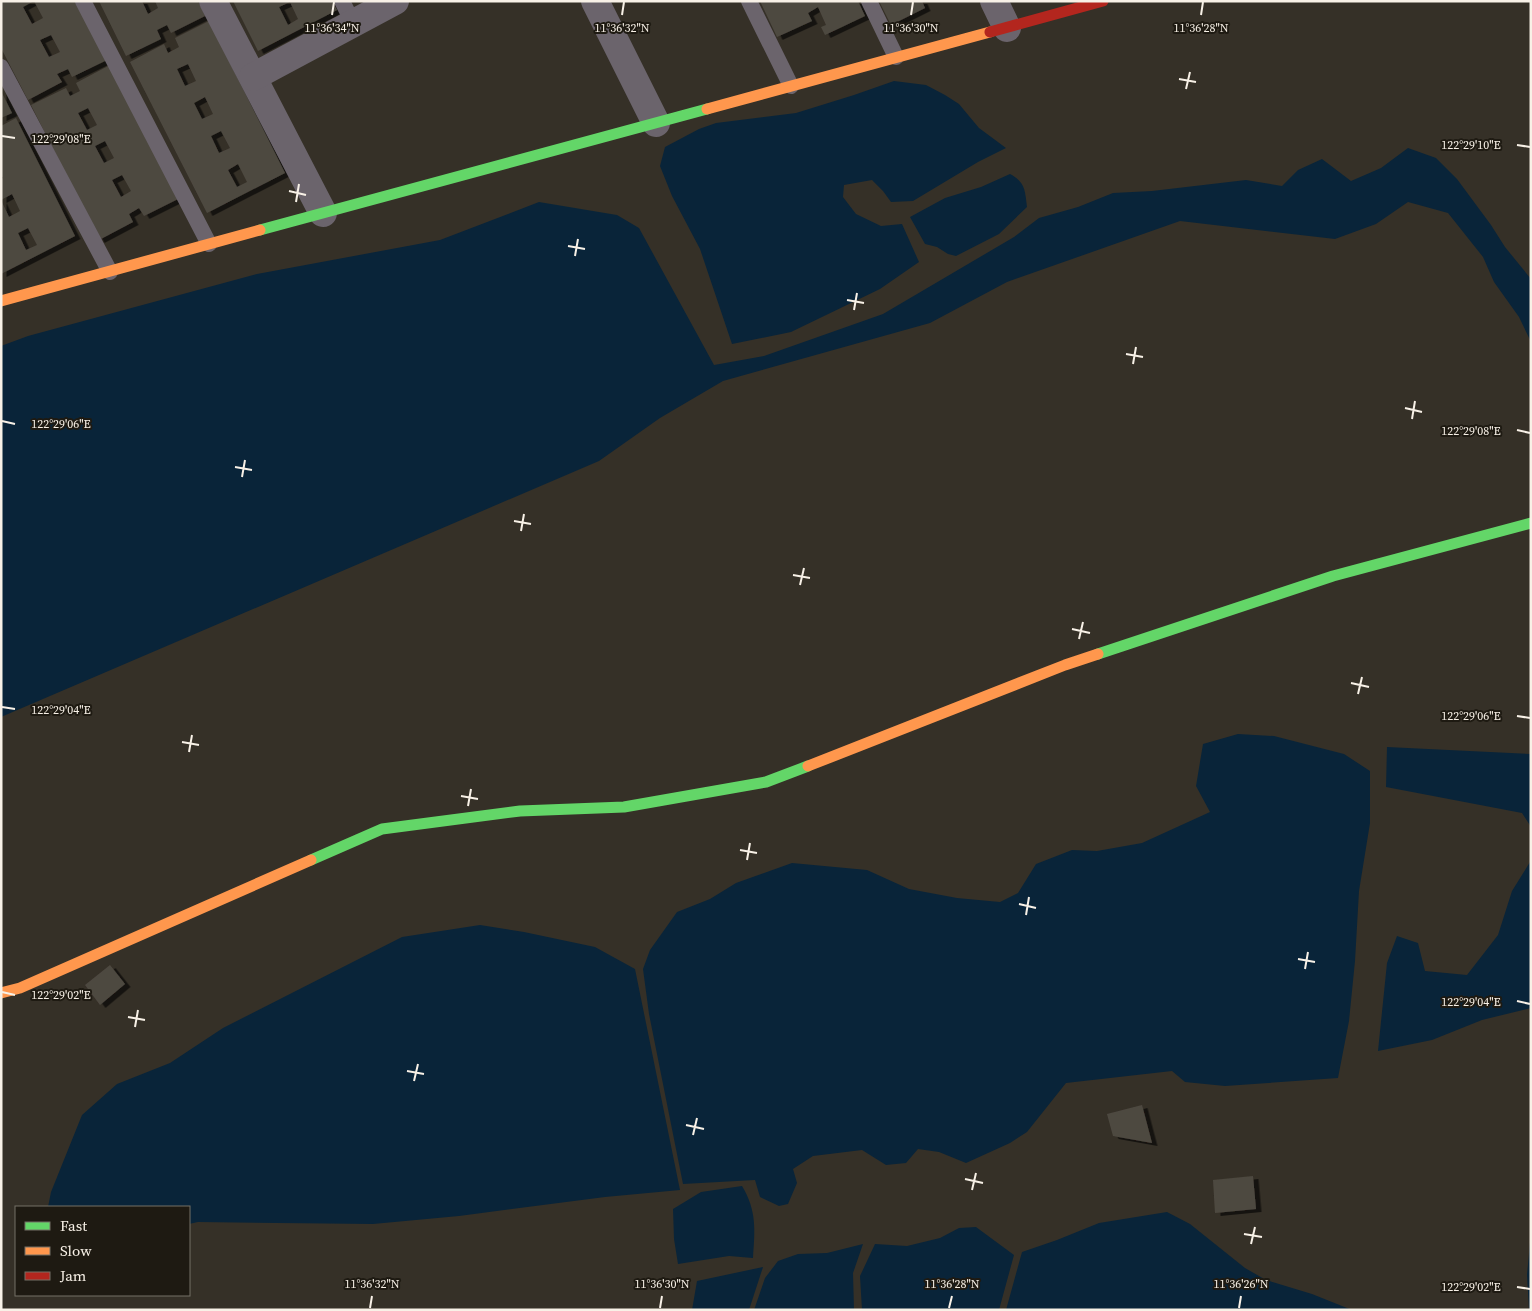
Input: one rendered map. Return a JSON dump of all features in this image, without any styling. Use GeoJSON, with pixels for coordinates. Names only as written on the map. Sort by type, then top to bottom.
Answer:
{"type":"FeatureCollection","features":[{"type":"Feature","properties":{"kind":"street"},"geometry":{"type":"LineString","coordinates":[[213,1],[323,213]]}},
{"type":"Feature","properties":{"kind":"street"},"geometry":{"type":"LineString","coordinates":[[253,77],[348,12],[395,1]]}},
{"type":"Feature","properties":{"kind":"street"},"geometry":{"type":"LineString","coordinates":[[595,1],[656,123]]}},
{"type":"Feature","properties":{"kind":"street"},"geometry":{"type":"LineString","coordinates":[[994,1],[1007,28]]}},
{"type":"Feature","properties":{"kind":"street"},"geometry":{"type":"LineString","coordinates":[[1,301],[1103,1]]}},
{"type":"Feature","properties":{"kind":"street"},"geometry":{"type":"LineString","coordinates":[[1,993],[20,988],[382,829],[520,811],[624,807],[766,782],[1065,665],[1333,576],[1531,523]]}},
{"type":"Feature","properties":{"kind":"lane"},"geometry":{"type":"LineString","coordinates":[[84,1],[209,244]]}},
{"type":"Feature","properties":{"kind":"lane"},"geometry":{"type":"LineString","coordinates":[[749,1],[791,86]]}},
{"type":"Feature","properties":{"kind":"lane"},"geometry":{"type":"LineString","coordinates":[[869,1],[896,57]]}},
{"type":"Feature","properties":{"kind":"lane"},"geometry":{"type":"LineString","coordinates":[[1,67],[110,272]]}},
{"type":"Feature","properties":{"kind":"water"},"geometry":{"type":"Polygon","coordinates":[[[894,81],[926,85],[945,95],[959,104],[979,128],[1006,148],[978,162],[913,201],[891,202],[872,180],[844,185],[843,197],[856,214],[881,226],[902,224],[919,262],[880,289],[791,332],[732,344],[700,249],[672,196],[660,166],[665,147],[699,129],[716,123],[796,113],[894,81]]]}},
{"type":"Feature","properties":{"kind":"water"},"geometry":{"type":"Polygon","coordinates":[[[1408,148],[1436,158],[1457,179],[1505,247],[1531,279],[1531,342],[1519,317],[1494,282],[1483,257],[1448,213],[1408,202],[1376,224],[1335,239],[1180,221],[1007,282],[930,323],[723,381],[660,418],[599,461],[1,717],[1,346],[28,336],[257,274],[440,240],[539,202],[617,215],[639,228],[714,365],[764,356],[883,314],[1014,237],[1039,218],[1078,207],[1113,193],[1152,191],[1246,180],[1282,186],[1298,170],[1322,159],[1351,181],[1381,168],[1408,148]]]}},
{"type":"Feature","properties":{"kind":"water"},"geometry":{"type":"Polygon","coordinates":[[[1010,174],[1021,183],[1026,196],[1027,207],[999,234],[956,256],[948,254],[937,247],[925,244],[910,217],[945,198],[981,187],[1010,174]]]}},
{"type":"Feature","properties":{"kind":"water"},"geometry":{"type":"Polygon","coordinates":[[[1238,734],[1274,736],[1344,754],[1370,771],[1370,823],[1359,891],[1349,1021],[1338,1078],[1225,1086],[1185,1082],[1172,1071],[1066,1083],[1027,1132],[1010,1143],[966,1163],[939,1152],[918,1149],[906,1163],[886,1165],[862,1150],[813,1156],[793,1169],[797,1183],[788,1204],[779,1206],[760,1197],[755,1180],[683,1184],[649,1014],[643,969],[650,950],[677,912],[710,899],[736,883],[792,863],[867,870],[909,889],[957,898],[1000,902],[1018,893],[1036,864],[1072,850],[1097,851],[1142,843],[1210,812],[1196,786],[1203,744],[1238,734]]]}},
{"type":"Feature","properties":{"kind":"water"},"geometry":{"type":"Polygon","coordinates":[[[1387,747],[1531,754],[1531,827],[1522,813],[1386,787],[1387,747]]]}},
{"type":"Feature","properties":{"kind":"water"},"geometry":{"type":"Polygon","coordinates":[[[1530,862],[1531,1008],[1482,1020],[1432,1040],[1378,1051],[1387,963],[1397,936],[1418,943],[1425,971],[1467,975],[1498,935],[1512,891],[1530,862]]]}},
{"type":"Feature","properties":{"kind":"water"},"geometry":{"type":"Polygon","coordinates":[[[480,925],[595,947],[635,969],[680,1190],[605,1197],[459,1216],[373,1224],[198,1222],[190,1224],[190,1206],[48,1206],[51,1192],[82,1115],[117,1084],[170,1063],[223,1028],[402,937],[480,925]]]}},
{"type":"Feature","properties":{"kind":"water"},"geometry":{"type":"Polygon","coordinates":[[[742,1186],[753,1212],[753,1258],[729,1256],[678,1264],[674,1239],[673,1209],[701,1192],[742,1186]]]}},
{"type":"Feature","properties":{"kind":"water"},"geometry":{"type":"Polygon","coordinates":[[[1167,1212],[1190,1224],[1245,1268],[1266,1280],[1312,1294],[1352,1310],[1006,1310],[1022,1252],[1099,1223],[1167,1212]]]}},
{"type":"Feature","properties":{"kind":"water"},"geometry":{"type":"Polygon","coordinates":[[[976,1227],[1014,1255],[999,1310],[862,1310],[860,1276],[875,1244],[907,1246],[940,1238],[959,1228],[976,1227]]]}},
{"type":"Feature","properties":{"kind":"water"},"geometry":{"type":"Polygon","coordinates":[[[1531,1232],[1531,1310],[1529,1310],[1527,1275],[1531,1232]]]}},
{"type":"Feature","properties":{"kind":"water"},"geometry":{"type":"Polygon","coordinates":[[[863,1244],[853,1273],[854,1310],[754,1310],[765,1278],[778,1261],[798,1254],[827,1253],[863,1244]]]}},
{"type":"Feature","properties":{"kind":"water"},"geometry":{"type":"Polygon","coordinates":[[[763,1267],[749,1310],[692,1310],[697,1281],[763,1267]]]}},
{"type":"Feature","properties":{"kind":"building"},"geometry":{"type":"Polygon","coordinates":[[[1,1],[34,1],[77,1],[107,60],[72,77],[68,69],[57,74],[62,82],[28,100],[1,48],[1,1]],[[34,1],[23,7],[32,24],[43,18],[34,1]],[[51,35],[40,40],[49,57],[60,52],[51,35]]]}},
{"type":"Feature","properties":{"kind":"building"},"geometry":{"type":"Polygon","coordinates":[[[99,1],[142,1],[148,14],[158,8],[155,1],[198,1],[205,16],[171,33],[167,25],[157,30],[161,39],[126,56],[99,1]]]}},
{"type":"Feature","properties":{"kind":"building"},"geometry":{"type":"Polygon","coordinates":[[[233,1],[332,1],[337,10],[258,51],[233,1]],[[290,2],[279,7],[288,25],[298,19],[290,2]]]}},
{"type":"Feature","properties":{"kind":"building"},"geometry":{"type":"Polygon","coordinates":[[[760,1],[858,1],[865,16],[825,35],[821,27],[826,25],[818,7],[808,13],[812,21],[777,37],[760,1]]]}},
{"type":"Feature","properties":{"kind":"building"},"geometry":{"type":"Polygon","coordinates":[[[879,1],[922,1],[925,8],[891,25],[879,1]]]}},
{"type":"Feature","properties":{"kind":"building"},"geometry":{"type":"Polygon","coordinates":[[[209,21],[285,173],[207,213],[130,62],[164,44],[168,53],[179,47],[175,38],[209,21]],[[188,64],[177,69],[185,86],[196,81],[188,64]],[[205,97],[194,103],[202,119],[213,114],[205,97]],[[221,131],[211,136],[219,153],[230,148],[221,131]],[[238,164],[228,170],[237,187],[247,182],[238,164]]]}},
{"type":"Feature","properties":{"kind":"building"},"geometry":{"type":"Polygon","coordinates":[[[110,65],[178,199],[144,216],[139,208],[129,214],[133,222],[99,240],[31,105],[66,88],[70,96],[80,91],[76,83],[110,65]],[[88,108],[78,113],[87,130],[97,125],[88,108]],[[105,141],[95,146],[104,163],[114,158],[105,141]],[[122,175],[112,180],[121,197],[131,191],[122,175]]]}},
{"type":"Feature","properties":{"kind":"building"},"geometry":{"type":"Polygon","coordinates":[[[1,91],[12,113],[1,118],[1,91]]]}},
{"type":"Feature","properties":{"kind":"building"},"geometry":{"type":"Polygon","coordinates":[[[16,118],[75,236],[1,274],[1,200],[1,179],[3,178],[1,175],[1,126],[16,118]],[[12,194],[1,200],[9,217],[20,211],[12,194]],[[28,228],[18,233],[26,250],[37,245],[28,228]]]}},
{"type":"Feature","properties":{"kind":"building"},"geometry":{"type":"Polygon","coordinates":[[[110,965],[125,984],[100,1005],[85,985],[110,965]]]}},
{"type":"Feature","properties":{"kind":"building"},"geometry":{"type":"Polygon","coordinates":[[[1142,1105],[1152,1143],[1113,1136],[1107,1114],[1142,1105]]]}},
{"type":"Feature","properties":{"kind":"building"},"geometry":{"type":"Polygon","coordinates":[[[1253,1176],[1256,1209],[1215,1213],[1213,1180],[1253,1176]]]}},
{"type":"Feature","properties":{"kind":"traffic: fast"},"geometry":{"type":"LineString","coordinates":[[260,230],[707,109]]}},
{"type":"Feature","properties":{"kind":"traffic: fast"},"geometry":{"type":"LineString","coordinates":[[1098,654],[1333,576],[1531,523]]}},
{"type":"Feature","properties":{"kind":"traffic: fast"},"geometry":{"type":"LineString","coordinates":[[311,860],[382,829],[520,811],[624,807],[766,782],[808,766]]}},
{"type":"Feature","properties":{"kind":"traffic: slow"},"geometry":{"type":"LineString","coordinates":[[707,109],[990,32]]}},
{"type":"Feature","properties":{"kind":"traffic: slow"},"geometry":{"type":"LineString","coordinates":[[1,301],[260,230]]}},
{"type":"Feature","properties":{"kind":"traffic: slow"},"geometry":{"type":"LineString","coordinates":[[808,766],[1065,665],[1098,654]]}},
{"type":"Feature","properties":{"kind":"traffic: slow"},"geometry":{"type":"LineString","coordinates":[[1,993],[20,988],[311,860]]}},
{"type":"Feature","properties":{"kind":"traffic: jam"},"geometry":{"type":"LineString","coordinates":[[990,32],[1103,1]]}}]}
